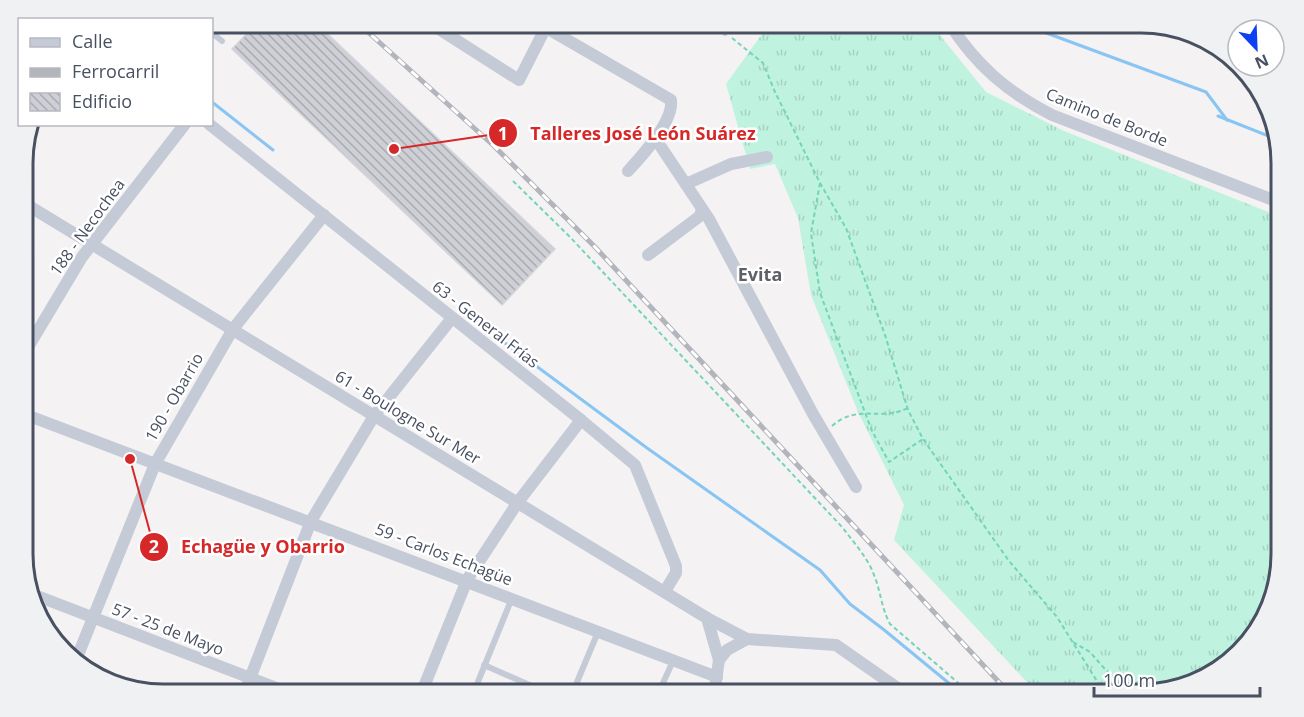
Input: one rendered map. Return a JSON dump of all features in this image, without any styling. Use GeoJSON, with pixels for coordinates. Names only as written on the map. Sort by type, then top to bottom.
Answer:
{"type":"FeatureCollection","features":[{"type":"Feature","properties":{"kind":"street"},"geometry":{"type":"LineString","coordinates":[[444,33],[519,81],[540,33]]}},
{"type":"Feature","properties":{"kind":"street"},"geometry":{"type":"LineString","coordinates":[[560,33],[666,94],[672,105],[655,138],[628,171]]}},
{"type":"Feature","properties":{"kind":"street","name":"Camino de Borde"},"geometry":{"type":"LineString","coordinates":[[957,33],[982,68],[1026,102],[1052,115],[1271,199]]}},
{"type":"Feature","properties":{"kind":"street","name":"188 - Necochea"},"geometry":{"type":"LineString","coordinates":[[33,340],[92,245],[183,126]]}},
{"type":"Feature","properties":{"kind":"street","name":"63 - General Frías"},"geometry":{"type":"LineString","coordinates":[[212,126],[581,420],[634,465],[676,566],[675,573],[665,591]]}},
{"type":"Feature","properties":{"kind":"street"},"geometry":{"type":"LineString","coordinates":[[655,138],[702,209],[824,434],[856,488]]}},
{"type":"Feature","properties":{"kind":"street"},"geometry":{"type":"LineString","coordinates":[[686,184],[730,164],[767,157]]}},
{"type":"Feature","properties":{"kind":"street","name":"61 - Boulogne Sur Mer"},"geometry":{"type":"LineString","coordinates":[[33,209],[707,618],[747,639]]}},
{"type":"Feature","properties":{"kind":"street"},"geometry":{"type":"LineString","coordinates":[[648,255],[700,216],[702,209]]}},
{"type":"Feature","properties":{"kind":"street","name":"190 - Obarrio"},"geometry":{"type":"LineString","coordinates":[[79,653],[155,464],[232,329],[324,215]]}},
{"type":"Feature","properties":{"kind":"street"},"geometry":{"type":"LineString","coordinates":[[248,684],[311,521],[374,416],[452,318]]}},
{"type":"Feature","properties":{"kind":"street","name":"59 - Carlos Echagüe"},"geometry":{"type":"LineString","coordinates":[[33,417],[467,580],[717,677]]}},
{"type":"Feature","properties":{"kind":"street"},"geometry":{"type":"LineString","coordinates":[[425,684],[467,580],[518,502],[581,420]]}},
{"type":"Feature","properties":{"kind":"street","name":"57 - 25 de Mayo"},"geometry":{"type":"LineString","coordinates":[[41,597],[266,684]]}},
{"type":"Feature","properties":{"kind":"street"},"geometry":{"type":"LineString","coordinates":[[707,618],[719,660],[716,684]]}},
{"type":"Feature","properties":{"kind":"street"},"geometry":{"type":"LineString","coordinates":[[719,660],[727,650],[747,639],[836,645],[892,684]]}},
{"type":"Feature","properties":{"kind":"lane"},"geometry":{"type":"LineString","coordinates":[[213,34],[222,41]]}},
{"type":"Feature","properties":{"kind":"lane"},"geometry":{"type":"LineString","coordinates":[[477,684],[512,598]]}},
{"type":"Feature","properties":{"kind":"lane"},"geometry":{"type":"LineString","coordinates":[[576,684],[598,632]]}},
{"type":"Feature","properties":{"kind":"lane"},"geometry":{"type":"LineString","coordinates":[[662,684],[673,660]]}},
{"type":"Feature","properties":{"kind":"lane"},"geometry":{"type":"LineString","coordinates":[[484,665],[527,684]]}},
{"type":"Feature","properties":{"kind":"path"},"geometry":{"type":"LineString","coordinates":[[725,33],[763,63],[820,183],[846,228],[885,334],[908,408],[923,439],[1009,561],[1057,617],[1099,684]]}},
{"type":"Feature","properties":{"kind":"path"},"geometry":{"type":"LineString","coordinates":[[513,182],[570,237],[843,528],[873,572],[880,590],[882,610],[890,624],[959,684]]}},
{"type":"Feature","properties":{"kind":"path"},"geometry":{"type":"LineString","coordinates":[[820,183],[811,233],[820,293],[872,431],[889,462],[923,439]]}},
{"type":"Feature","properties":{"kind":"path"},"geometry":{"type":"LineString","coordinates":[[824,434],[846,415],[865,413],[887,415],[908,408]]}},
{"type":"Feature","properties":{"kind":"path"},"geometry":{"type":"LineString","coordinates":[[1073,642],[1090,652],[1122,684]]}},
{"type":"Feature","properties":{"kind":"green space"},"geometry":{"type":"Polygon","coordinates":[[[763,33],[940,33],[986,92],[1064,131],[1271,213],[1270,571],[1258,611],[1239,640],[1227,652],[1198,671],[1183,677],[1149,684],[1029,684],[894,540],[904,505],[858,412],[811,295],[798,218],[775,164],[750,169],[726,84],[763,33]]]}},
{"type":"Feature","properties":{"kind":"building"},"geometry":{"type":"Polygon","coordinates":[[[247,33],[327,33],[555,249],[502,305],[232,49],[247,33]]]}},
{"type":"Feature","properties":{"kind":"waterway"},"geometry":{"type":"LineString","coordinates":[[1046,33],[1206,92],[1227,120]]}},
{"type":"Feature","properties":{"kind":"waterway"},"geometry":{"type":"LineString","coordinates":[[213,103],[273,150]]}},
{"type":"Feature","properties":{"kind":"waterway"},"geometry":{"type":"LineString","coordinates":[[1218,116],[1268,136]]}},
{"type":"Feature","properties":{"kind":"waterway"},"geometry":{"type":"LineString","coordinates":[[485,328],[647,448],[820,570],[850,604],[950,684]]}},
{"type":"Feature","properties":{"kind":"railway"},"geometry":{"type":"LineString","coordinates":[[369,33],[494,146],[595,247],[1001,684]]}},
{"type":"Feature","properties":{"kind":"place","name":"Talleres José León Suárez"},"geometry":{"type":"Point","coordinates":[394,149]}},
{"type":"Feature","properties":{"kind":"place","name":"Echagüe y Obarrio"},"geometry":{"type":"Point","coordinates":[130,459]}},
{"type":"Feature","properties":{"kind":"district","name":"Evita"},"geometry":{"type":"Point","coordinates":[760,275]}}]}
